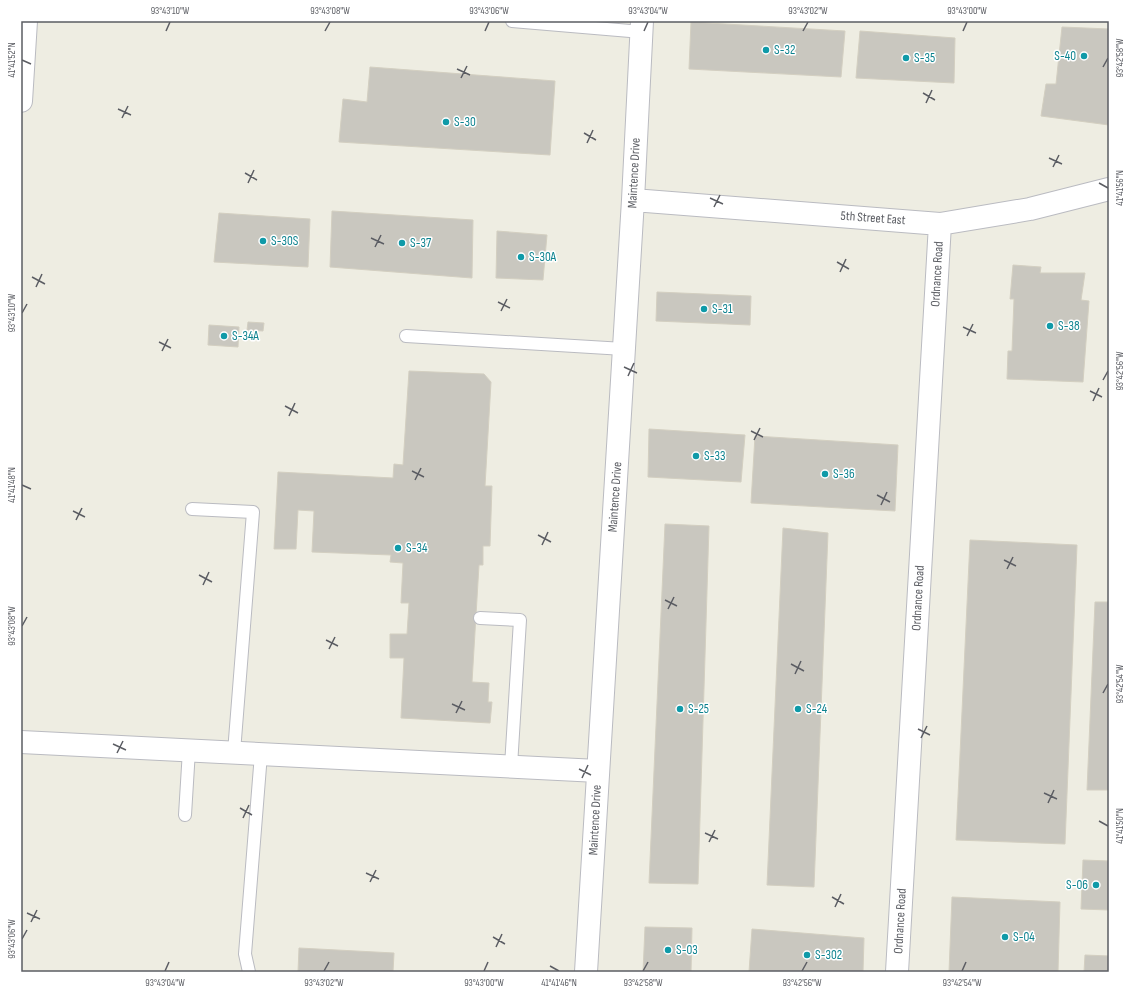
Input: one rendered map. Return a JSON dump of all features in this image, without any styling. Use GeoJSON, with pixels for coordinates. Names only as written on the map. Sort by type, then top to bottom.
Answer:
{"type":"FeatureCollection","features":[{"type":"Feature","properties":{"kind":"street"},"geometry":{"type":"LineString","coordinates":[[21,102],[26,21]]}},
{"type":"Feature","properties":{"kind":"street","name":"Maintence Drive"},"geometry":{"type":"LineString","coordinates":[[586,972],[633,200],[642,27]]}},
{"type":"Feature","properties":{"kind":"street","name":"5th Street East"},"geometry":{"type":"LineString","coordinates":[[633,200],[940,224],[1030,209],[1109,190]]}},
{"type":"Feature","properties":{"kind":"street","name":"Ordnance Road"},"geometry":{"type":"LineString","coordinates":[[896,972],[940,224]]}},
{"type":"Feature","properties":{"kind":"street"},"geometry":{"type":"LineString","coordinates":[[21,742],[598,771]]}},
{"type":"Feature","properties":{"kind":"lane"},"geometry":{"type":"LineString","coordinates":[[512,21],[642,27]]}},
{"type":"Feature","properties":{"kind":"lane"},"geometry":{"type":"LineString","coordinates":[[406,336],[624,349]]}},
{"type":"Feature","properties":{"kind":"lane"},"geometry":{"type":"LineString","coordinates":[[192,509],[253,512],[234,752]]}},
{"type":"Feature","properties":{"kind":"lane"},"geometry":{"type":"LineString","coordinates":[[480,618],[520,620],[511,766]]}},
{"type":"Feature","properties":{"kind":"lane"},"geometry":{"type":"LineString","coordinates":[[185,815],[189,750]]}},
{"type":"Feature","properties":{"kind":"lane"},"geometry":{"type":"LineString","coordinates":[[249,972],[244,954],[261,754]]}},
{"type":"Feature","properties":{"kind":"building","name":"S-32"},"geometry":{"type":"Polygon","coordinates":[[[691,22],[845,31],[841,77],[689,69],[691,22]]]}},
{"type":"Feature","properties":{"kind":"building","name":"S-40"},"geometry":{"type":"Polygon","coordinates":[[[1062,27],[1109,29],[1109,125],[1041,116],[1046,84],[1056,84],[1062,27]]]}},
{"type":"Feature","properties":{"kind":"building","name":"S-35"},"geometry":{"type":"Polygon","coordinates":[[[860,31],[955,38],[954,83],[856,78],[860,31]]]}},
{"type":"Feature","properties":{"kind":"building","name":"S-30"},"geometry":{"type":"Polygon","coordinates":[[[370,67],[555,81],[550,155],[339,142],[343,99],[367,102],[370,67]]]}},
{"type":"Feature","properties":{"kind":"building","name":"S-37"},"geometry":{"type":"Polygon","coordinates":[[[332,211],[473,220],[472,278],[330,267],[332,211]]]}},
{"type":"Feature","properties":{"kind":"building","name":"S-30S"},"geometry":{"type":"Polygon","coordinates":[[[219,213],[310,219],[308,267],[214,262],[219,213]]]}},
{"type":"Feature","properties":{"kind":"building","name":"S-30A"},"geometry":{"type":"Polygon","coordinates":[[[497,231],[547,235],[543,280],[496,278],[497,231]]]}},
{"type":"Feature","properties":{"kind":"building","name":"S-38"},"geometry":{"type":"Polygon","coordinates":[[[1013,265],[1041,267],[1040,273],[1085,273],[1081,300],[1089,301],[1083,382],[1007,379],[1008,351],[1012,351],[1014,299],[1010,299],[1013,265]]]}},
{"type":"Feature","properties":{"kind":"building","name":"S-31"},"geometry":{"type":"Polygon","coordinates":[[[657,292],[751,296],[750,325],[656,321],[657,292]]]}},
{"type":"Feature","properties":{"kind":"building"},"geometry":{"type":"Polygon","coordinates":[[[248,322],[264,323],[263,331],[247,330],[248,322]]]}},
{"type":"Feature","properties":{"kind":"building","name":"S-34A"},"geometry":{"type":"Polygon","coordinates":[[[209,325],[239,327],[238,347],[208,345],[209,325]]]}},
{"type":"Feature","properties":{"kind":"building","name":"S-34"},"geometry":{"type":"Polygon","coordinates":[[[409,371],[484,374],[491,382],[485,486],[492,486],[490,546],[483,546],[483,565],[479,565],[472,682],[489,683],[488,702],[492,702],[490,723],[401,718],[404,658],[390,658],[390,634],[407,634],[409,603],[401,603],[403,563],[390,562],[391,555],[312,552],[314,511],[298,510],[296,549],[274,549],[278,472],[393,478],[394,464],[403,465],[409,371]]]}},
{"type":"Feature","properties":{"kind":"building","name":"S-33"},"geometry":{"type":"Polygon","coordinates":[[[649,429],[745,435],[741,482],[648,477],[649,429]]]}},
{"type":"Feature","properties":{"kind":"building","name":"S-36"},"geometry":{"type":"Polygon","coordinates":[[[755,436],[898,445],[895,511],[751,503],[755,436]]]}},
{"type":"Feature","properties":{"kind":"building","name":"S-25"},"geometry":{"type":"Polygon","coordinates":[[[665,524],[709,526],[698,884],[649,883],[665,524]]]}},
{"type":"Feature","properties":{"kind":"building","name":"S-24"},"geometry":{"type":"Polygon","coordinates":[[[783,528],[828,533],[814,887],[767,885],[783,528]]]}},
{"type":"Feature","properties":{"kind":"building"},"geometry":{"type":"Polygon","coordinates":[[[970,540],[1077,545],[1065,844],[956,840],[970,540]]]}},
{"type":"Feature","properties":{"kind":"building"},"geometry":{"type":"Polygon","coordinates":[[[1095,602],[1109,602],[1109,790],[1087,790],[1095,602]]]}},
{"type":"Feature","properties":{"kind":"building","name":"S-06"},"geometry":{"type":"Polygon","coordinates":[[[1083,860],[1109,861],[1109,910],[1081,909],[1083,860]]]}},
{"type":"Feature","properties":{"kind":"building","name":"S-04"},"geometry":{"type":"Polygon","coordinates":[[[952,897],[1060,902],[1058,972],[949,972],[952,897]]]}},
{"type":"Feature","properties":{"kind":"building","name":"S-03"},"geometry":{"type":"Polygon","coordinates":[[[645,927],[692,928],[691,972],[643,972],[645,927]]]}},
{"type":"Feature","properties":{"kind":"building","name":"S-302"},"geometry":{"type":"Polygon","coordinates":[[[752,929],[864,938],[863,972],[749,972],[752,929]]]}},
{"type":"Feature","properties":{"kind":"building"},"geometry":{"type":"Polygon","coordinates":[[[299,948],[394,953],[393,972],[298,972],[299,948]]]}},
{"type":"Feature","properties":{"kind":"building"},"geometry":{"type":"Polygon","coordinates":[[[1085,955],[1109,956],[1109,972],[1084,972],[1085,955]]]}},
{"type":"Feature","properties":{"kind":"place","name":"S-32"},"geometry":{"type":"Point","coordinates":[766,50]}},
{"type":"Feature","properties":{"kind":"place","name":"S-40"},"geometry":{"type":"Point","coordinates":[1084,56]}},
{"type":"Feature","properties":{"kind":"place","name":"S-35"},"geometry":{"type":"Point","coordinates":[906,58]}},
{"type":"Feature","properties":{"kind":"place","name":"S-30"},"geometry":{"type":"Point","coordinates":[446,122]}},
{"type":"Feature","properties":{"kind":"place","name":"S-30S"},"geometry":{"type":"Point","coordinates":[263,241]}},
{"type":"Feature","properties":{"kind":"place","name":"S-37"},"geometry":{"type":"Point","coordinates":[402,243]}},
{"type":"Feature","properties":{"kind":"place","name":"S-30A"},"geometry":{"type":"Point","coordinates":[521,257]}},
{"type":"Feature","properties":{"kind":"place","name":"S-31"},"geometry":{"type":"Point","coordinates":[704,309]}},
{"type":"Feature","properties":{"kind":"place","name":"S-38"},"geometry":{"type":"Point","coordinates":[1050,326]}},
{"type":"Feature","properties":{"kind":"place","name":"S-34A"},"geometry":{"type":"Point","coordinates":[224,336]}},
{"type":"Feature","properties":{"kind":"place","name":"S-33"},"geometry":{"type":"Point","coordinates":[696,456]}},
{"type":"Feature","properties":{"kind":"place","name":"S-36"},"geometry":{"type":"Point","coordinates":[825,474]}},
{"type":"Feature","properties":{"kind":"place","name":"S-34"},"geometry":{"type":"Point","coordinates":[398,548]}},
{"type":"Feature","properties":{"kind":"place","name":"S-25"},"geometry":{"type":"Point","coordinates":[680,709]}},
{"type":"Feature","properties":{"kind":"place","name":"S-24"},"geometry":{"type":"Point","coordinates":[798,709]}},
{"type":"Feature","properties":{"kind":"place","name":"S-06"},"geometry":{"type":"Point","coordinates":[1096,885]}},
{"type":"Feature","properties":{"kind":"place","name":"S-04"},"geometry":{"type":"Point","coordinates":[1005,937]}},
{"type":"Feature","properties":{"kind":"place","name":"S-03"},"geometry":{"type":"Point","coordinates":[668,950]}},
{"type":"Feature","properties":{"kind":"place","name":"S-302"},"geometry":{"type":"Point","coordinates":[807,955]}}]}
